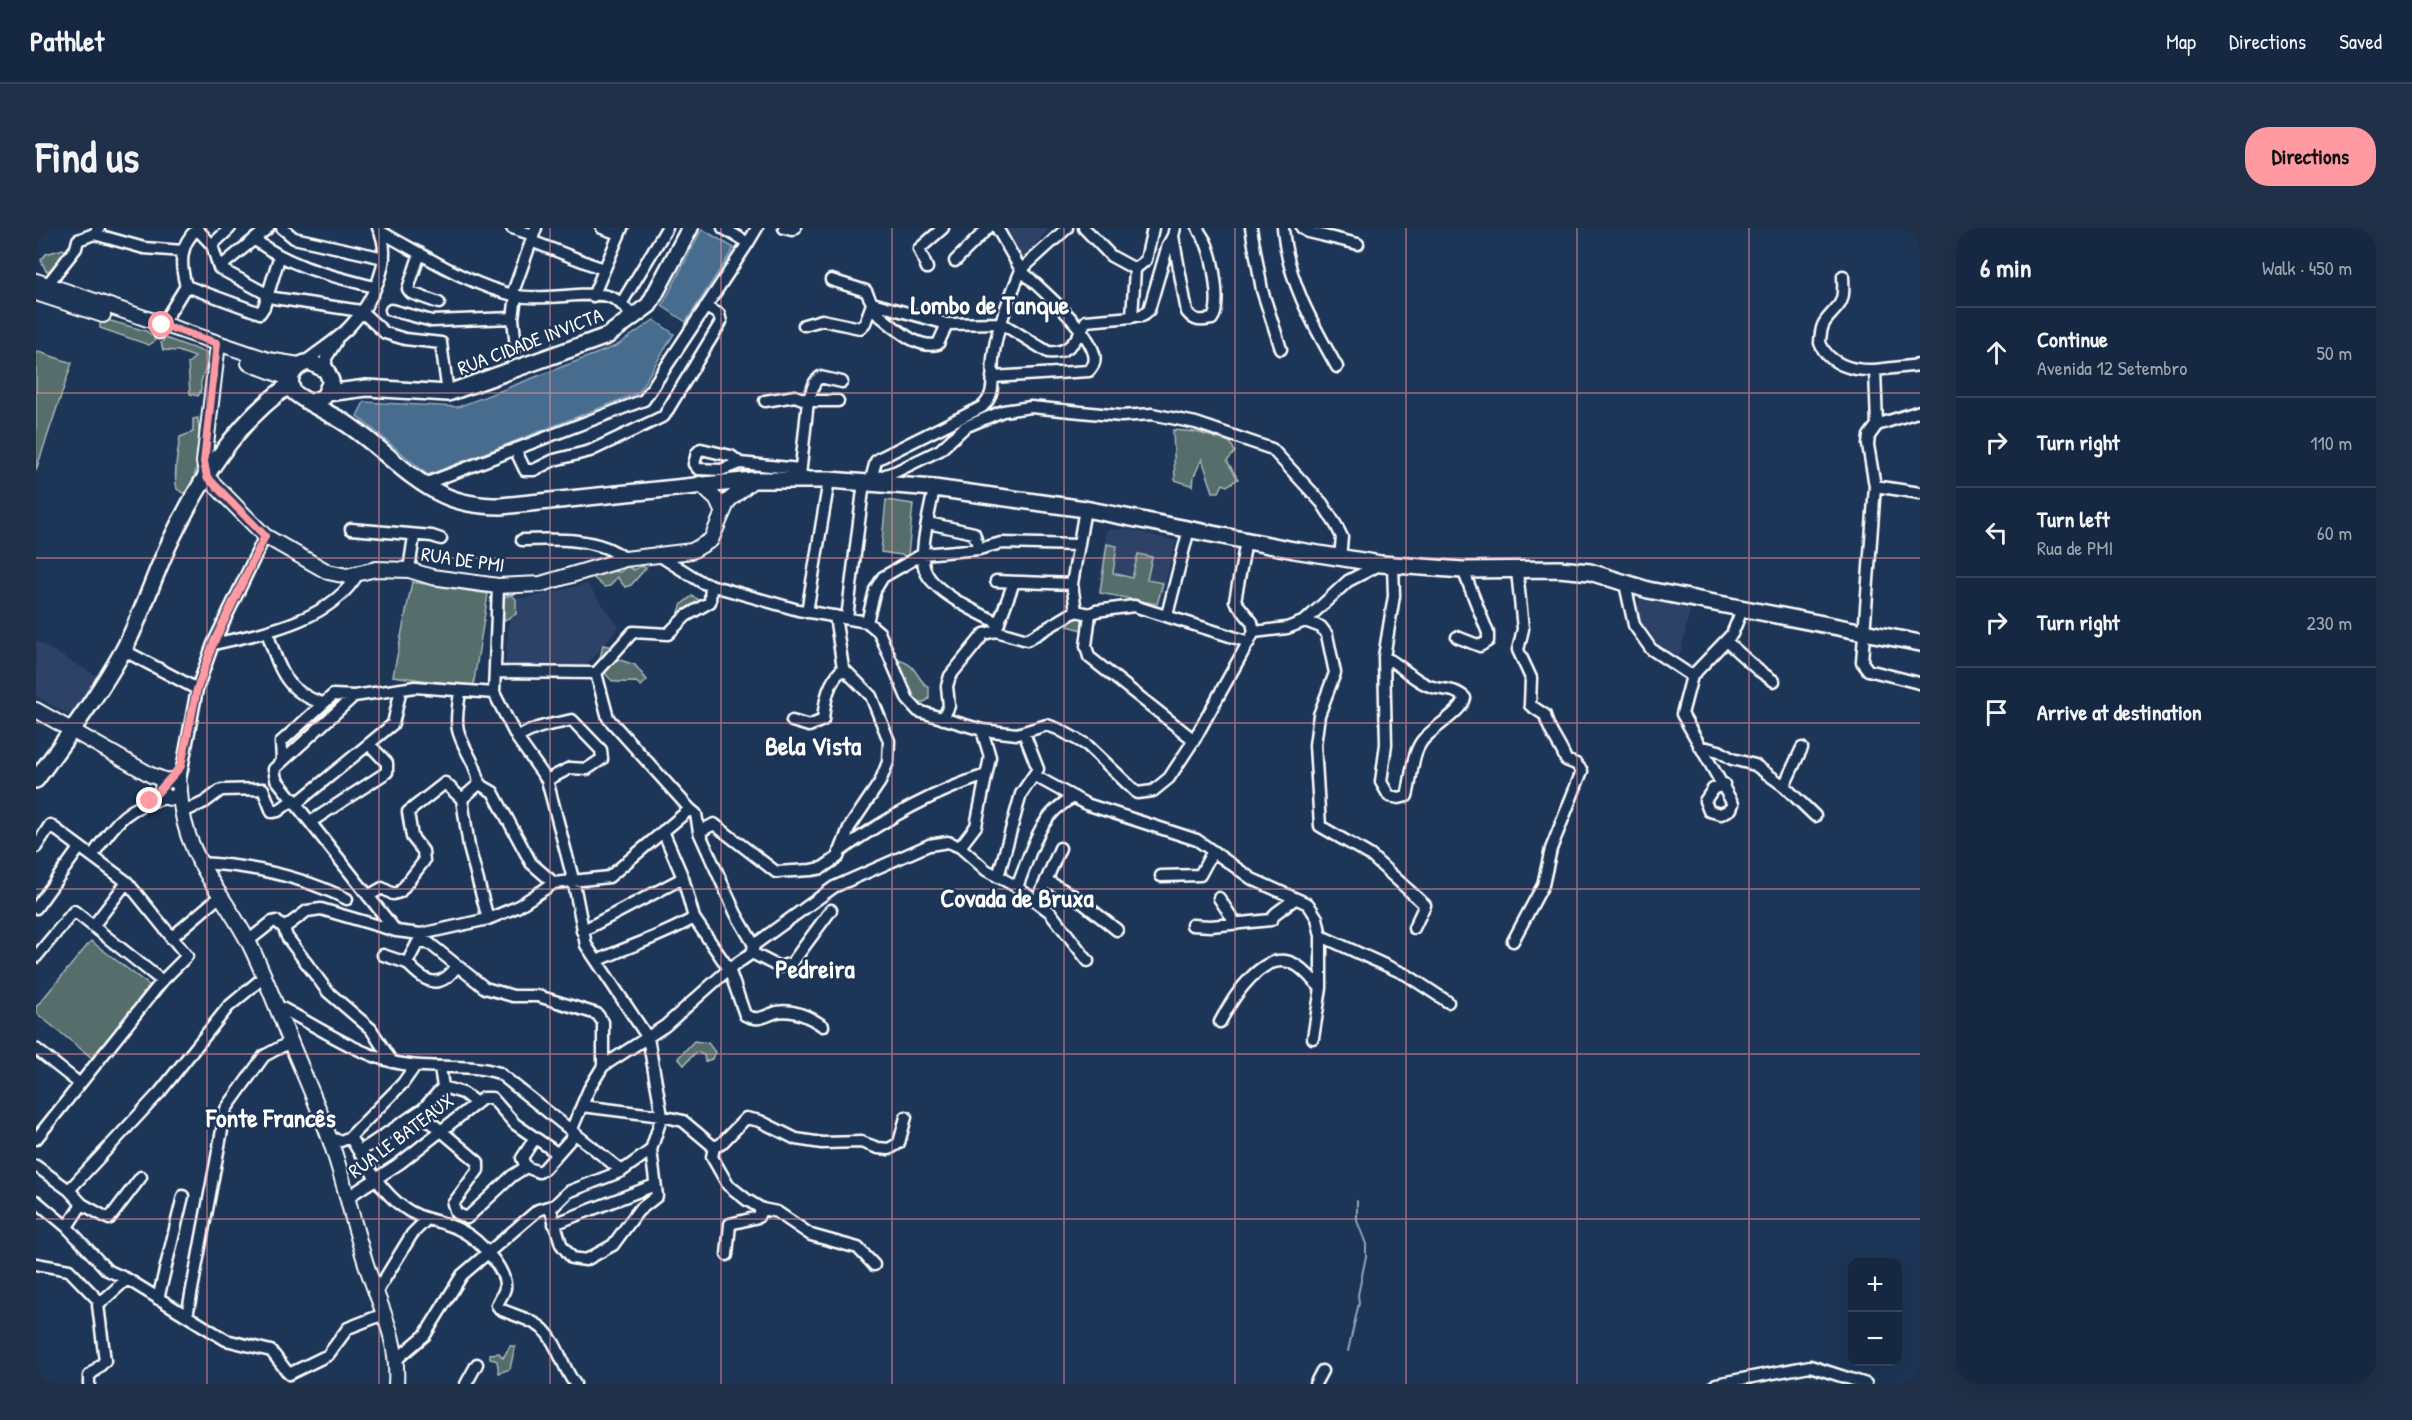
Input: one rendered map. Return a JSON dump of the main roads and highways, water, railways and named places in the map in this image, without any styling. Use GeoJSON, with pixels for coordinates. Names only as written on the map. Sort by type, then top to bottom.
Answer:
{"type":"FeatureCollection","features":[{"type":"Feature","properties":{"kind":"main road","name":"RUA CIDADE INVICTA"},"geometry":{"type":"LineString","coordinates":[[265,407],[367,388],[448,393],[607,336],[634,318],[653,299],[690,228]]}},
{"type":"Feature","properties":{"kind":"main road","name":"RUA CIDADE INVICTA"},"geometry":{"type":"LineString","coordinates":[[291,381],[302,364],[316,363],[328,372],[367,388]]}},
{"type":"Feature","properties":{"kind":"main road"},"geometry":{"type":"LineString","coordinates":[[316,397],[328,372]]}},
{"type":"Feature","properties":{"kind":"main road"},"geometry":{"type":"LineString","coordinates":[[36,780],[72,731],[123,650],[171,541],[226,444],[291,381],[316,397],[422,485],[456,501],[501,506],[800,474],[828,480],[934,488],[1085,509],[1246,541],[1387,564],[1463,570],[1576,570],[1624,584],[1742,610],[1920,643]]}},
{"type":"Feature","properties":{"kind":"waterway"},"geometry":{"type":"LineString","coordinates":[[1348,1351],[1359,1303],[1358,1295],[1366,1256],[1366,1244],[1357,1221],[1357,1201]]}},
{"type":"Feature","properties":{"kind":"district","name":"Lombo de Tanque"},"geometry":{"type":"Point","coordinates":[990,304]}},
{"type":"Feature","properties":{"kind":"district","name":"Bela Vista"},"geometry":{"type":"Point","coordinates":[813,745]}},
{"type":"Feature","properties":{"kind":"district","name":"Covada de Bruxa"},"geometry":{"type":"Point","coordinates":[1017,897]}},
{"type":"Feature","properties":{"kind":"district","name":"Pedreira"},"geometry":{"type":"Point","coordinates":[815,968]}},
{"type":"Feature","properties":{"kind":"district","name":"Fonte Francês"},"geometry":{"type":"Point","coordinates":[271,1117]}}]}
